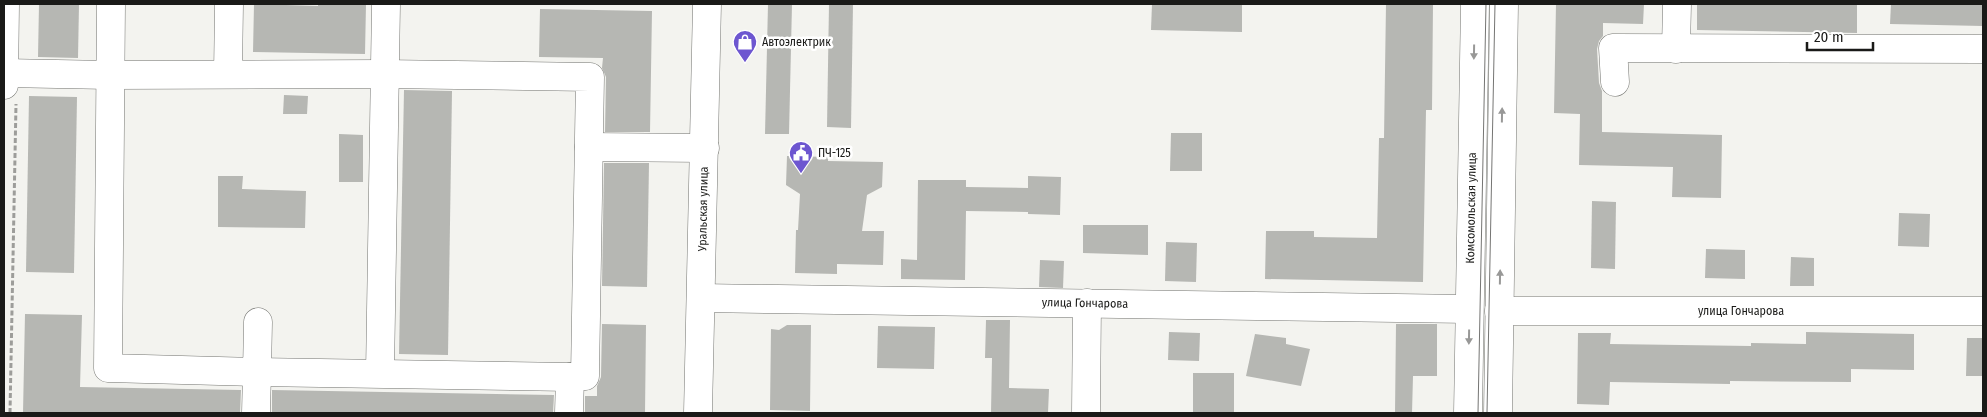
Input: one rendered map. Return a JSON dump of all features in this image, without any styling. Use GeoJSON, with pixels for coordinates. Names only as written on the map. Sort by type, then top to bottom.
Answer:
{"type":"FeatureCollection","features":[{"type":"Feature","properties":{"kind":"street"},"geometry":{"type":"LineString","coordinates":[[5,4],[8,77],[109,75],[228,74],[590,77],[585,376],[257,372],[108,368],[109,75],[110,4]]}},
{"type":"Feature","properties":{"kind":"street"},"geometry":{"type":"LineString","coordinates":[[228,74],[229,4]]}},
{"type":"Feature","properties":{"kind":"street"},"geometry":{"type":"LineString","coordinates":[[380,373],[386,4]]}},
{"type":"Feature","properties":{"kind":"street","name":"Уральская улица"},"geometry":{"type":"LineString","coordinates":[[698,413],[707,4]]}},
{"type":"Feature","properties":{"kind":"street","name":"Комсомольская улица"},"geometry":{"type":"LineString","coordinates":[[1468,413],[1476,4]]}},
{"type":"Feature","properties":{"kind":"street"},"geometry":{"type":"LineString","coordinates":[[1498,413],[1504,4]]}},
{"type":"Feature","properties":{"kind":"street"},"geometry":{"type":"LineString","coordinates":[[1676,49],[1677,4]]}},
{"type":"Feature","properties":{"kind":"street"},"geometry":{"type":"LineString","coordinates":[[1615,82],[1613,48],[1983,49]]}},
{"type":"Feature","properties":{"kind":"street"},"geometry":{"type":"LineString","coordinates":[[589,147],[704,148]]}},
{"type":"Feature","properties":{"kind":"street","name":"улица Гончарова"},"geometry":{"type":"LineString","coordinates":[[701,298],[1469,309]]}},
{"type":"Feature","properties":{"kind":"street"},"geometry":{"type":"LineString","coordinates":[[1086,303],[1086,413]]}},
{"type":"Feature","properties":{"kind":"street","name":"улица Гончарова"},"geometry":{"type":"LineString","coordinates":[[1499,311],[1983,311]]}},
{"type":"Feature","properties":{"kind":"street"},"geometry":{"type":"LineString","coordinates":[[256,413],[258,322]]}},
{"type":"Feature","properties":{"kind":"street"},"geometry":{"type":"LineString","coordinates":[[569,413],[570,377]]}},
{"type":"Feature","properties":{"kind":"path"},"geometry":{"type":"LineString","coordinates":[[8,77],[10,413]]}},
{"type":"Feature","properties":{"kind":"building"},"geometry":{"type":"Polygon","coordinates":[[[39,4],[79,4],[78,58],[38,57],[39,4]]]}},
{"type":"Feature","properties":{"kind":"building"},"geometry":{"type":"Polygon","coordinates":[[[254,4],[318,6],[318,4],[366,4],[365,54],[253,52],[254,4]]]}},
{"type":"Feature","properties":{"kind":"building"},"geometry":{"type":"Polygon","coordinates":[[[768,4],[792,4],[789,134],[765,134],[768,4]]]}},
{"type":"Feature","properties":{"kind":"building"},"geometry":{"type":"Polygon","coordinates":[[[829,4],[853,4],[851,128],[827,127],[829,4]]]}},
{"type":"Feature","properties":{"kind":"building"},"geometry":{"type":"Polygon","coordinates":[[[1152,4],[1242,4],[1242,32],[1151,30],[1152,4]]]}},
{"type":"Feature","properties":{"kind":"building"},"geometry":{"type":"Polygon","coordinates":[[[1386,4],[1433,4],[1432,110],[1426,110],[1423,282],[1265,279],[1266,231],[1314,231],[1314,237],[1377,238],[1379,138],[1384,138],[1386,4]]]}},
{"type":"Feature","properties":{"kind":"building"},"geometry":{"type":"Polygon","coordinates":[[[1556,4],[1644,4],[1643,24],[1603,23],[1603,36],[1599,41],[1597,49],[1599,83],[1602,91],[1602,132],[1722,135],[1721,198],[1672,197],[1673,167],[1579,165],[1580,114],[1554,113],[1556,4]]]}},
{"type":"Feature","properties":{"kind":"building"},"geometry":{"type":"Polygon","coordinates":[[[1697,4],[1857,4],[1857,33],[1697,30],[1697,4]]]}},
{"type":"Feature","properties":{"kind":"building"},"geometry":{"type":"Polygon","coordinates":[[[1891,4],[1983,4],[1983,26],[1890,24],[1891,4]]]}},
{"type":"Feature","properties":{"kind":"building"},"geometry":{"type":"Polygon","coordinates":[[[540,9],[652,11],[650,132],[605,132],[606,77],[602,68],[603,58],[539,57],[540,9]]]}},
{"type":"Feature","properties":{"kind":"building"},"geometry":{"type":"Polygon","coordinates":[[[404,90],[452,91],[448,355],[399,354],[404,90]]]}},
{"type":"Feature","properties":{"kind":"building"},"geometry":{"type":"Polygon","coordinates":[[[284,95],[308,96],[307,114],[283,114],[284,95]]]}},
{"type":"Feature","properties":{"kind":"building"},"geometry":{"type":"Polygon","coordinates":[[[29,96],[77,97],[74,273],[26,272],[29,96]]]}},
{"type":"Feature","properties":{"kind":"building"},"geometry":{"type":"Polygon","coordinates":[[[1171,133],[1202,133],[1202,171],[1170,171],[1171,133]]]}},
{"type":"Feature","properties":{"kind":"building"},"geometry":{"type":"Polygon","coordinates":[[[339,134],[363,135],[363,182],[339,182],[339,134]]]}},
{"type":"Feature","properties":{"kind":"building"},"geometry":{"type":"Polygon","coordinates":[[[787,156],[828,157],[828,161],[883,162],[882,187],[867,195],[862,231],[884,231],[883,265],[837,264],[837,274],[795,273],[796,230],[798,230],[800,194],[786,185],[787,156]]]}},
{"type":"Feature","properties":{"kind":"building"},"geometry":{"type":"Polygon","coordinates":[[[604,163],[649,163],[647,287],[602,286],[604,163]]]}},
{"type":"Feature","properties":{"kind":"building"},"geometry":{"type":"Polygon","coordinates":[[[218,176],[243,176],[242,189],[306,191],[305,228],[218,227],[218,176]]]}},
{"type":"Feature","properties":{"kind":"building"},"geometry":{"type":"Polygon","coordinates":[[[1028,176],[1061,177],[1060,215],[1028,214],[1028,212],[966,211],[965,280],[901,279],[901,259],[917,260],[918,180],[966,180],[966,187],[1028,188],[1028,176]]]}},
{"type":"Feature","properties":{"kind":"building"},"geometry":{"type":"Polygon","coordinates":[[[1592,201],[1616,202],[1615,269],[1591,268],[1592,201]]]}},
{"type":"Feature","properties":{"kind":"building"},"geometry":{"type":"Polygon","coordinates":[[[1899,213],[1930,214],[1929,247],[1898,246],[1899,213]]]}},
{"type":"Feature","properties":{"kind":"building"},"geometry":{"type":"Polygon","coordinates":[[[1083,225],[1148,225],[1148,255],[1083,253],[1083,225]]]}},
{"type":"Feature","properties":{"kind":"building"},"geometry":{"type":"Polygon","coordinates":[[[1166,242],[1197,243],[1196,282],[1165,281],[1166,242]]]}},
{"type":"Feature","properties":{"kind":"building"},"geometry":{"type":"Polygon","coordinates":[[[1706,249],[1745,250],[1745,279],[1705,278],[1706,249]]]}},
{"type":"Feature","properties":{"kind":"building"},"geometry":{"type":"Polygon","coordinates":[[[1791,257],[1814,258],[1814,286],[1790,286],[1791,257]]]}},
{"type":"Feature","properties":{"kind":"building"},"geometry":{"type":"Polygon","coordinates":[[[1040,260],[1064,261],[1063,288],[1039,287],[1040,260]]]}},
{"type":"Feature","properties":{"kind":"building"},"geometry":{"type":"Polygon","coordinates":[[[25,314],[82,315],[80,387],[241,390],[240,413],[23,413],[25,314]]]}},
{"type":"Feature","properties":{"kind":"building"},"geometry":{"type":"Polygon","coordinates":[[[986,320],[1010,320],[1009,388],[1049,389],[1048,413],[991,413],[992,358],[985,358],[986,320]]]}},
{"type":"Feature","properties":{"kind":"building"},"geometry":{"type":"Polygon","coordinates":[[[602,324],[646,325],[645,413],[585,413],[585,396],[597,396],[597,386],[601,377],[602,324]]]}},
{"type":"Feature","properties":{"kind":"building"},"geometry":{"type":"Polygon","coordinates":[[[1396,324],[1437,324],[1437,376],[1413,376],[1412,413],[1395,413],[1396,324]]]}},
{"type":"Feature","properties":{"kind":"building"},"geometry":{"type":"Polygon","coordinates":[[[787,325],[811,325],[810,411],[770,410],[771,329],[779,330],[787,325]]]}},
{"type":"Feature","properties":{"kind":"building"},"geometry":{"type":"Polygon","coordinates":[[[878,326],[935,327],[934,369],[877,368],[878,326]]]}},
{"type":"Feature","properties":{"kind":"building"},"geometry":{"type":"Polygon","coordinates":[[[1169,332],[1200,333],[1199,361],[1168,360],[1169,332]]]}},
{"type":"Feature","properties":{"kind":"building"},"geometry":{"type":"Polygon","coordinates":[[[1806,332],[1914,334],[1914,370],[1851,369],[1851,382],[1730,381],[1730,384],[1610,382],[1609,405],[1577,404],[1578,333],[1611,333],[1610,344],[1751,346],[1751,343],[1806,344],[1806,332]]]}},
{"type":"Feature","properties":{"kind":"building"},"geometry":{"type":"Polygon","coordinates":[[[1255,334],[1286,338],[1286,344],[1310,349],[1301,386],[1246,376],[1255,334]]]}},
{"type":"Feature","properties":{"kind":"building"},"geometry":{"type":"Polygon","coordinates":[[[1967,338],[1983,338],[1983,376],[1966,376],[1967,338]]]}},
{"type":"Feature","properties":{"kind":"building"},"geometry":{"type":"Polygon","coordinates":[[[1193,373],[1234,373],[1234,413],[1193,413],[1193,373]]]}},
{"type":"Feature","properties":{"kind":"building"},"geometry":{"type":"Polygon","coordinates":[[[272,390],[554,395],[553,413],[272,413],[272,390]]]}},
{"type":"Feature","properties":{"kind":"tram line"},"geometry":{"type":"LineString","coordinates":[[1478,413],[1486,4]]}},
{"type":"Feature","properties":{"kind":"tram line"},"geometry":{"type":"LineString","coordinates":[[1487,413],[1495,4]]}},
{"type":"Feature","properties":{"kind":"place","name":"Автоэлектрик"},"geometry":{"type":"Point","coordinates":[745,63]}},
{"type":"Feature","properties":{"kind":"place","name":"ПЧ-125"},"geometry":{"type":"Point","coordinates":[801,174]}}]}
